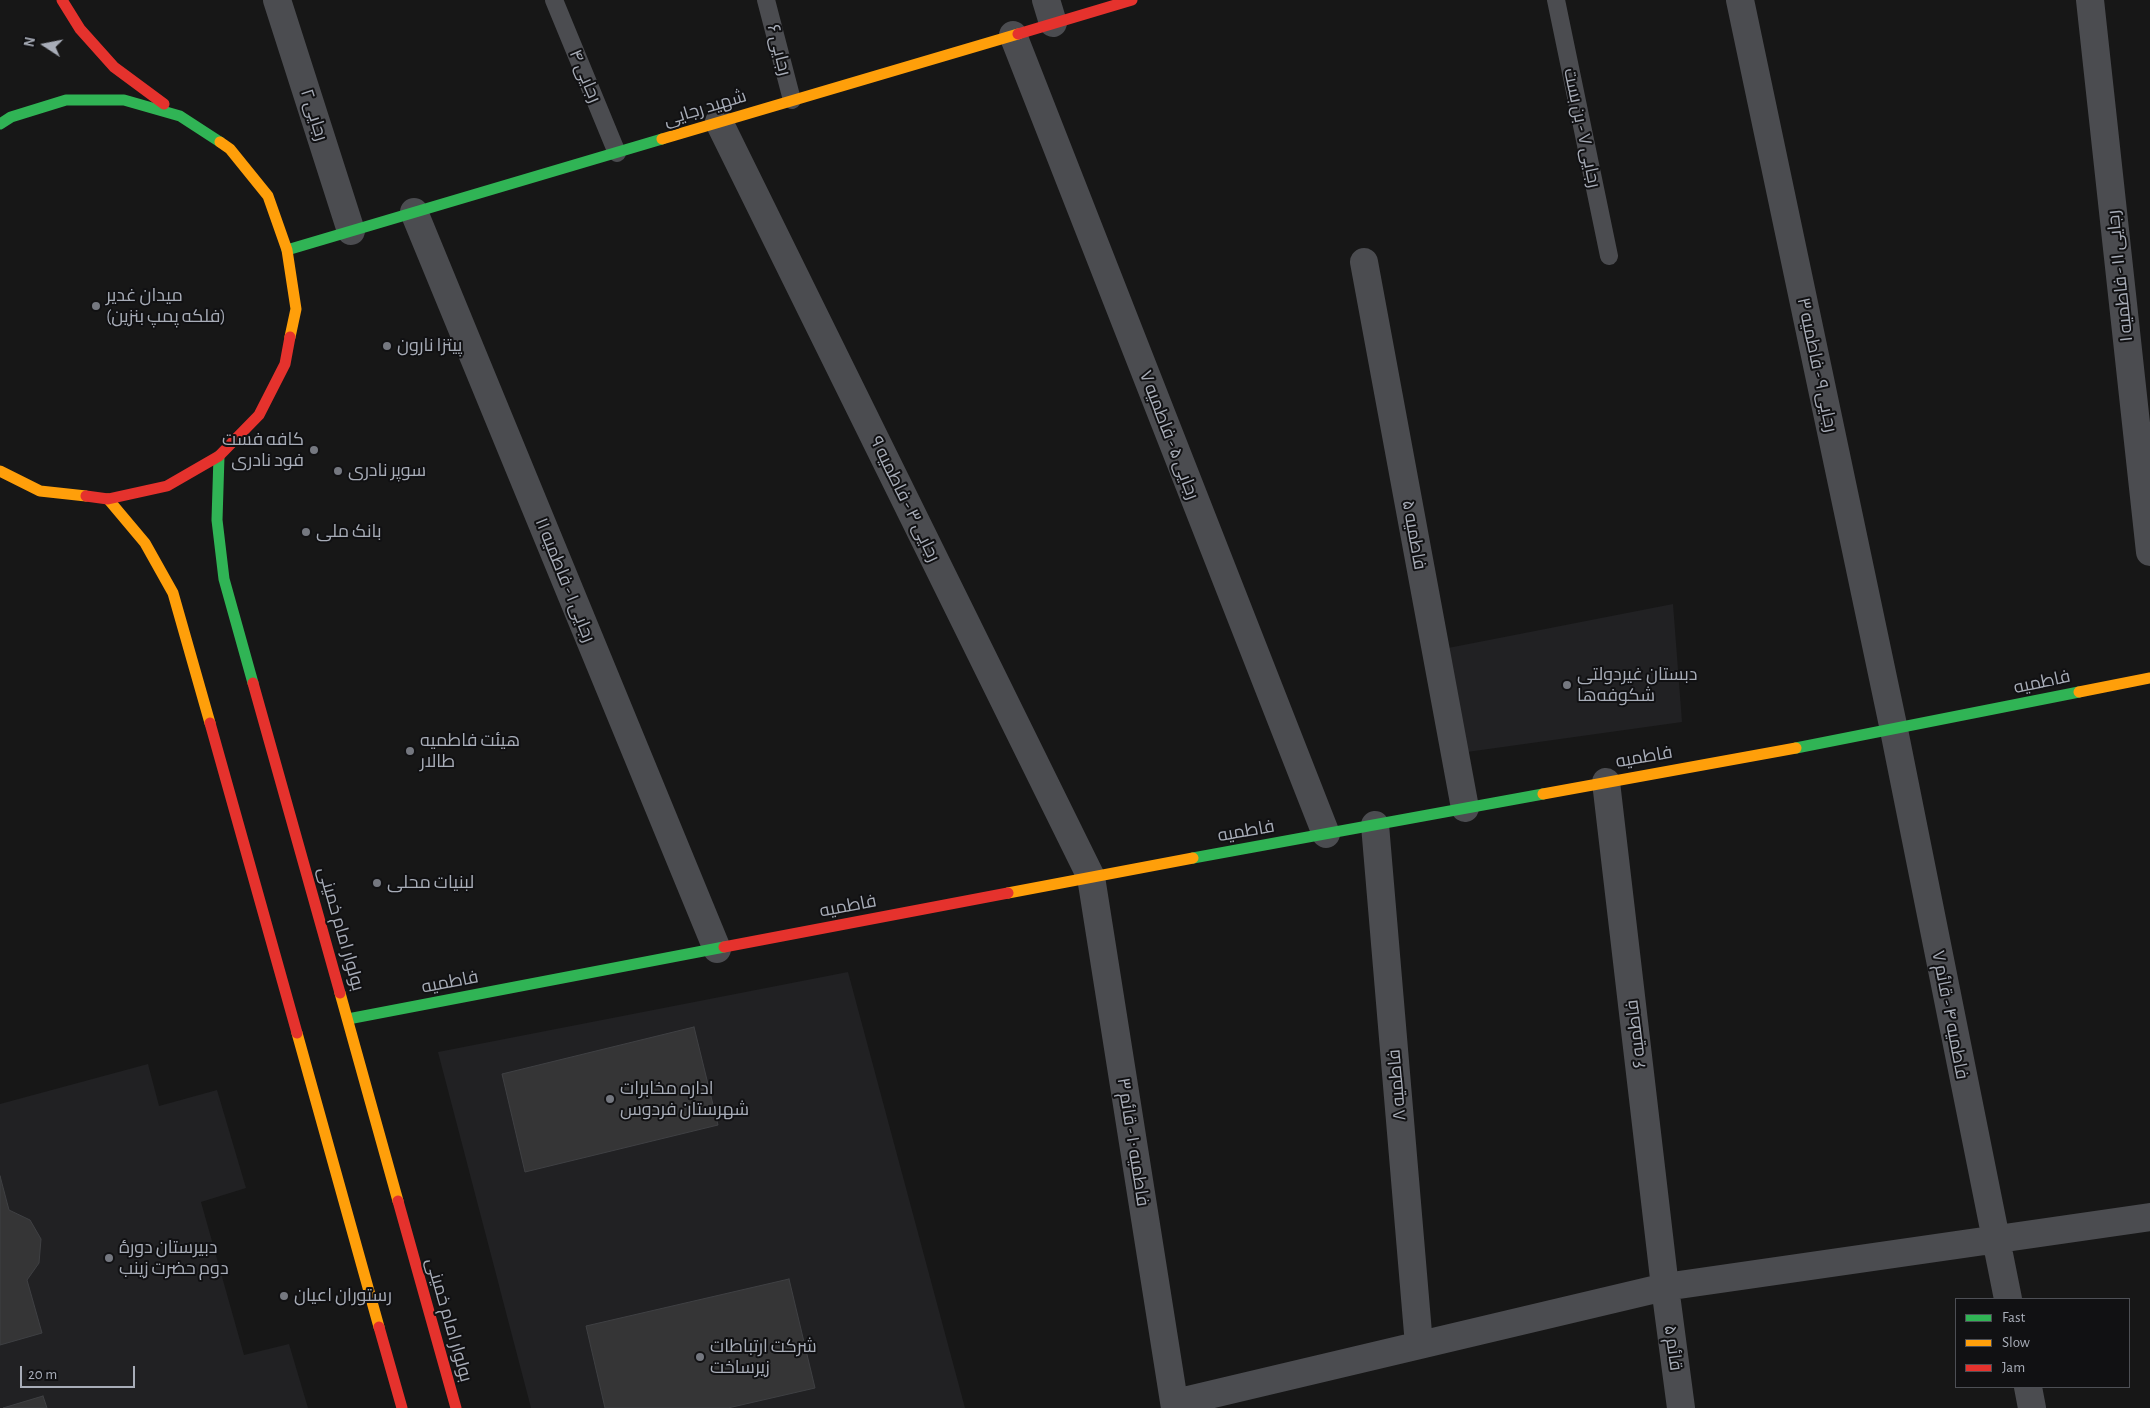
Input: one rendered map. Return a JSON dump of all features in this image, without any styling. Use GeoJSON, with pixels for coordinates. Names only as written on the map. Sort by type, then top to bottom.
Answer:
{"type":"FeatureCollection","features":[{"type":"Feature","properties":{"kind":"main road"},"geometry":{"type":"LineString","coordinates":[[0,471],[40,491],[108,499],[167,486],[219,456],[259,415],[285,364],[296,309],[287,250],[268,196],[230,149],[180,116],[114,67],[80,29],[62,0]]}},
{"type":"Feature","properties":{"kind":"main road","name":"شهید رجایی"},"geometry":{"type":"LineString","coordinates":[[287,250],[1012,35],[1050,12],[1132,0]]}},
{"type":"Feature","properties":{"kind":"main road"},"geometry":{"type":"LineString","coordinates":[[0,124],[11,117],[66,100],[124,100],[180,116]]}},
{"type":"Feature","properties":{"kind":"main road","name":"بولوار امام خمینی"},"geometry":{"type":"LineString","coordinates":[[219,456],[217,520],[224,579],[456,1408]]}},
{"type":"Feature","properties":{"kind":"main road"},"geometry":{"type":"LineString","coordinates":[[108,499],[145,543],[173,593],[402,1408]]}},
{"type":"Feature","properties":{"kind":"main road","name":"فاطمیه"},"geometry":{"type":"LineString","coordinates":[[348,1019],[1091,877],[1894,730],[2150,678]]}},
{"type":"Feature","properties":{"kind":"street","name":"رجایی ۲"},"geometry":{"type":"LineString","coordinates":[[277,0],[351,230]]}},
{"type":"Feature","properties":{"kind":"street","name":"رجایی ۹ - فاطمیه ۳"},"geometry":{"type":"LineString","coordinates":[[1740,0],[1894,730]]}},
{"type":"Feature","properties":{"kind":"street","name":"رجایی ۱۱ - فاطمیه ۱"},"geometry":{"type":"LineString","coordinates":[[2090,0],[2150,552]]}},
{"type":"Feature","properties":{"kind":"street","name":"رجایی ۵ - فاطمیه ۷"},"geometry":{"type":"LineString","coordinates":[[1012,35],[1326,834]]}},
{"type":"Feature","properties":{"kind":"street","name":"رجایی ۳ - فاطمیه ۹"},"geometry":{"type":"LineString","coordinates":[[719,122],[1091,877]]}},
{"type":"Feature","properties":{"kind":"street","name":"رجایی ۱ - فاطمیه ۱۱"},"geometry":{"type":"LineString","coordinates":[[414,212],[717,949]]}},
{"type":"Feature","properties":{"kind":"street","name":"فاطمیه ۵"},"geometry":{"type":"LineString","coordinates":[[1364,262],[1465,808]]}},
{"type":"Feature","properties":{"kind":"street","name":"فاطمیه ۴ - قائم ۷"},"geometry":{"type":"LineString","coordinates":[[1894,730],[2008,1298]]}},
{"type":"Feature","properties":{"kind":"street","name":"فاطمیه ۶"},"geometry":{"type":"LineString","coordinates":[[1606,782],[1665,1287]]}},
{"type":"Feature","properties":{"kind":"street","name":"فاطمیه ۸"},"geometry":{"type":"LineString","coordinates":[[1375,825],[1420,1346]]}},
{"type":"Feature","properties":{"kind":"street","name":"فاطمیه ۱۰ - قائم ۳"},"geometry":{"type":"LineString","coordinates":[[1091,877],[1175,1406]]}},
{"type":"Feature","properties":{"kind":"street"},"geometry":{"type":"LineString","coordinates":[[1175,1406],[1665,1287],[2150,1217]]}},
{"type":"Feature","properties":{"kind":"street","name":"قائم ۵"},"geometry":{"type":"LineString","coordinates":[[1665,1287],[1681,1408]]}},
{"type":"Feature","properties":{"kind":"street"},"geometry":{"type":"LineString","coordinates":[[2028,1388],[2032,1408]]}},
{"type":"Feature","properties":{"kind":"lane","name":"رجایی ۴"},"geometry":{"type":"LineString","coordinates":[[554,0],[617,153]]}},
{"type":"Feature","properties":{"kind":"lane","name":"رجایی ۶"},"geometry":{"type":"LineString","coordinates":[[766,0],[792,100]]}},
{"type":"Feature","properties":{"kind":"lane","name":"رجایی ۷ - بن بست"},"geometry":{"type":"LineString","coordinates":[[1556,0],[1609,256]]}},
{"type":"Feature","properties":{"kind":"shaded area","name":"دبستان غیردولتی شکوفه‌ها"},"geometry":{"type":"Polygon","coordinates":[[[1673,604],[1682,722],[1467,752],[1448,648],[1673,604]]]}},
{"type":"Feature","properties":{"kind":"shaded area"},"geometry":{"type":"Polygon","coordinates":[[[848,972],[965,1408],[531,1408],[438,1052],[848,972]]]}},
{"type":"Feature","properties":{"kind":"shaded area","name":"دبیرستان دورهٔ دوم حضرت زینب"},"geometry":{"type":"Polygon","coordinates":[[[148,1064],[159,1106],[217,1090],[246,1188],[201,1202],[244,1355],[289,1344],[308,1408],[0,1408],[0,1104],[148,1064]]]}},
{"type":"Feature","properties":{"kind":"building","name":"اداره مخابرات شهرستان فردوس"},"geometry":{"type":"Polygon","coordinates":[[[694,1027],[718,1125],[525,1172],[502,1074],[694,1027]]]}},
{"type":"Feature","properties":{"kind":"building"},"geometry":{"type":"Polygon","coordinates":[[[0,1176],[9,1210],[30,1220],[41,1239],[39,1263],[27,1280],[42,1333],[0,1345],[0,1176]]]}},
{"type":"Feature","properties":{"kind":"building","name":"شرکت ارتباطات زیرساخت"},"geometry":{"type":"Polygon","coordinates":[[[789,1279],[815,1388],[728,1408],[605,1408],[586,1326],[789,1279]]]}},
{"type":"Feature","properties":{"kind":"building"},"geometry":{"type":"Polygon","coordinates":[[[43,1396],[47,1408],[3,1408],[43,1396]]]}},
{"type":"Feature","properties":{"kind":"traffic: fast"},"geometry":{"type":"LineString","coordinates":[[0,124],[11,117],[66,100],[124,100],[180,116],[220,142]]}},
{"type":"Feature","properties":{"kind":"traffic: fast"},"geometry":{"type":"LineString","coordinates":[[287,250],[662,139]]}},
{"type":"Feature","properties":{"kind":"traffic: fast"},"geometry":{"type":"LineString","coordinates":[[219,456],[217,520],[224,579],[253,683]]}},
{"type":"Feature","properties":{"kind":"traffic: fast"},"geometry":{"type":"LineString","coordinates":[[1796,748],[2079,692]]}},
{"type":"Feature","properties":{"kind":"traffic: fast"},"geometry":{"type":"LineString","coordinates":[[1193,858],[1543,794]]}},
{"type":"Feature","properties":{"kind":"traffic: fast"},"geometry":{"type":"LineString","coordinates":[[348,1019],[724,947]]}},
{"type":"Feature","properties":{"kind":"traffic: slow"},"geometry":{"type":"LineString","coordinates":[[662,139],[1018,34]]}},
{"type":"Feature","properties":{"kind":"traffic: slow"},"geometry":{"type":"LineString","coordinates":[[220,142],[230,149],[268,196],[287,250],[296,309],[290,337]]}},
{"type":"Feature","properties":{"kind":"traffic: slow"},"geometry":{"type":"LineString","coordinates":[[0,471],[40,491],[86,496]]}},
{"type":"Feature","properties":{"kind":"traffic: slow"},"geometry":{"type":"LineString","coordinates":[[108,499],[145,543],[173,593],[210,723]]}},
{"type":"Feature","properties":{"kind":"traffic: slow"},"geometry":{"type":"LineString","coordinates":[[2079,692],[2150,678]]}},
{"type":"Feature","properties":{"kind":"traffic: slow"},"geometry":{"type":"LineString","coordinates":[[1543,794],[1796,748]]}},
{"type":"Feature","properties":{"kind":"traffic: slow"},"geometry":{"type":"LineString","coordinates":[[1008,893],[1193,858]]}},
{"type":"Feature","properties":{"kind":"traffic: slow"},"geometry":{"type":"LineString","coordinates":[[340,993],[398,1201]]}},
{"type":"Feature","properties":{"kind":"traffic: slow"},"geometry":{"type":"LineString","coordinates":[[297,1033],[379,1327]]}},
{"type":"Feature","properties":{"kind":"traffic: jam"},"geometry":{"type":"LineString","coordinates":[[62,0],[80,29],[114,67],[164,104]]}},
{"type":"Feature","properties":{"kind":"traffic: jam"},"geometry":{"type":"LineString","coordinates":[[1018,34],[1132,0]]}},
{"type":"Feature","properties":{"kind":"traffic: jam"},"geometry":{"type":"LineString","coordinates":[[86,496],[108,499],[167,486],[219,456],[259,415],[285,364],[290,337]]}},
{"type":"Feature","properties":{"kind":"traffic: jam"},"geometry":{"type":"LineString","coordinates":[[253,683],[340,993]]}},
{"type":"Feature","properties":{"kind":"traffic: jam"},"geometry":{"type":"LineString","coordinates":[[210,723],[297,1033]]}},
{"type":"Feature","properties":{"kind":"traffic: jam"},"geometry":{"type":"LineString","coordinates":[[724,947],[1008,893]]}},
{"type":"Feature","properties":{"kind":"traffic: jam"},"geometry":{"type":"LineString","coordinates":[[398,1201],[456,1408]]}},
{"type":"Feature","properties":{"kind":"traffic: jam"},"geometry":{"type":"LineString","coordinates":[[379,1327],[402,1408]]}},
{"type":"Feature","properties":{"kind":"place","name":"میدان غدیر (فلکه پمپ بنزین)"},"geometry":{"type":"Point","coordinates":[96,306]}},
{"type":"Feature","properties":{"kind":"place","name":"پیتزا نارون"},"geometry":{"type":"Point","coordinates":[387,346]}},
{"type":"Feature","properties":{"kind":"place","name":"کافه فست فود نادری"},"geometry":{"type":"Point","coordinates":[314,450]}},
{"type":"Feature","properties":{"kind":"place","name":"سوپر نادری"},"geometry":{"type":"Point","coordinates":[338,471]}},
{"type":"Feature","properties":{"kind":"place","name":"بانک ملی"},"geometry":{"type":"Point","coordinates":[306,532]}},
{"type":"Feature","properties":{"kind":"place","name":"دبستان غیردولتی شکوفه‌ها"},"geometry":{"type":"Point","coordinates":[1567,685]}},
{"type":"Feature","properties":{"kind":"place","name":"هيئت فاطمیه طالار"},"geometry":{"type":"Point","coordinates":[410,751]}},
{"type":"Feature","properties":{"kind":"place","name":"لبنیات محلی"},"geometry":{"type":"Point","coordinates":[377,883]}},
{"type":"Feature","properties":{"kind":"place","name":"اداره مخابرات شهرستان فردوس"},"geometry":{"type":"Point","coordinates":[610,1099]}},
{"type":"Feature","properties":{"kind":"place","name":"دبیرستان دورهٔ دوم حضرت زینب"},"geometry":{"type":"Point","coordinates":[109,1258]}},
{"type":"Feature","properties":{"kind":"place","name":"رستوران اعیان"},"geometry":{"type":"Point","coordinates":[284,1296]}},
{"type":"Feature","properties":{"kind":"place","name":"شرکت ارتباطات زیرساخت"},"geometry":{"type":"Point","coordinates":[700,1357]}}]}
